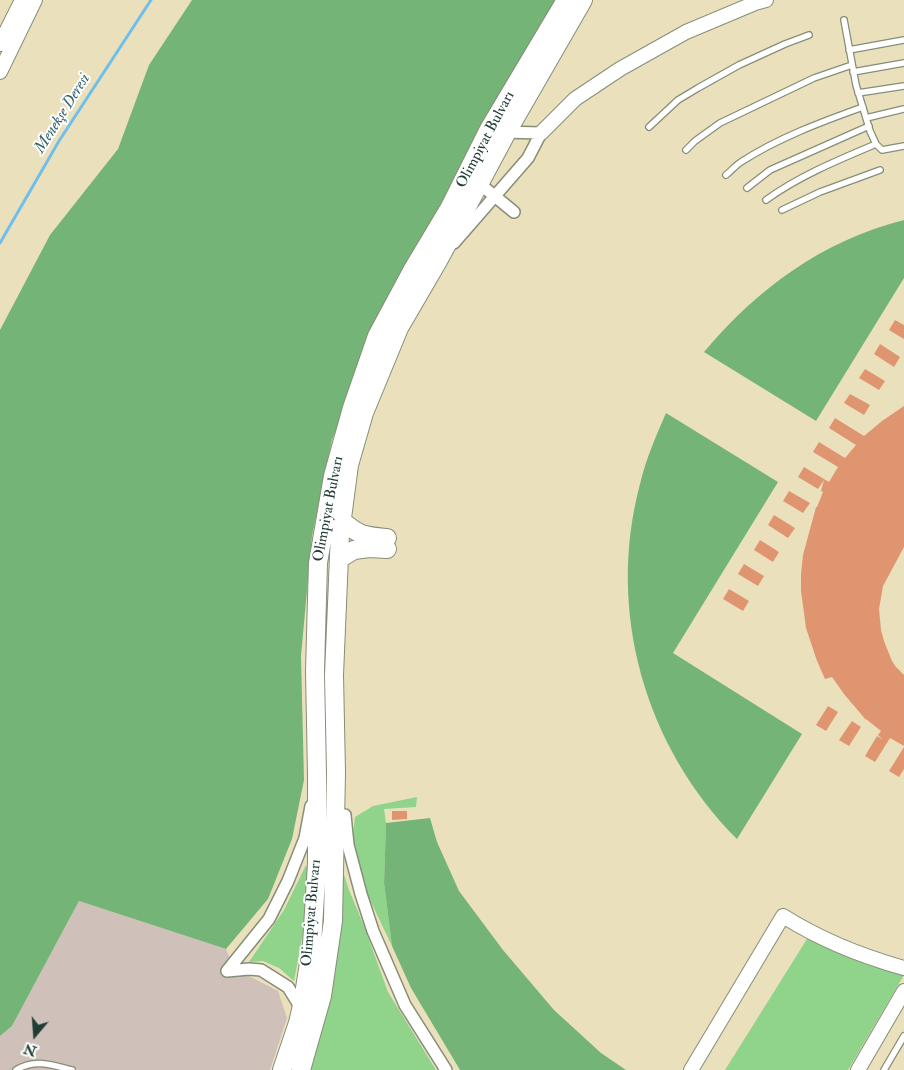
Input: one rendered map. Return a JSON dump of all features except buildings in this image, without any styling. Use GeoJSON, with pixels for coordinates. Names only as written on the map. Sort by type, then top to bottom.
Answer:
{"type":"FeatureCollection","features":[{"type":"Feature","properties":{"kind":"main road","name":"Olimpiyat Bulvarı"},"geometry":{"type":"LineString","coordinates":[[301,1070],[322,996],[333,921],[336,773],[334,675],[339,559],[349,464],[364,413],[399,328],[438,261],[473,178],[489,129],[566,0]]}},
{"type":"Feature","properties":{"kind":"main road","name":"Olimpiyat Bulvarı"},"geometry":{"type":"LineString","coordinates":[[282,1070],[301,1008],[312,944],[317,863],[318,775],[315,671],[318,563],[333,476],[352,408],[377,336],[413,269],[450,208],[507,132],[583,0]]}},
{"type":"Feature","properties":{"kind":"main road"},"geometry":{"type":"LineString","coordinates":[[339,559],[354,550],[387,543],[356,533],[342,521]]}},
{"type":"Feature","properties":{"kind":"street"},"geometry":{"type":"LineString","coordinates":[[0,44],[22,0]]}},
{"type":"Feature","properties":{"kind":"street"},"geometry":{"type":"LineString","coordinates":[[0,72],[36,0]]}},
{"type":"Feature","properties":{"kind":"street"},"geometry":{"type":"LineString","coordinates":[[438,261],[528,158],[541,134],[575,99],[620,69],[686,32],[766,0]]}},
{"type":"Feature","properties":{"kind":"street"},"geometry":{"type":"LineString","coordinates":[[489,129],[541,134]]}},
{"type":"Feature","properties":{"kind":"street"},"geometry":{"type":"LineString","coordinates":[[473,178],[514,212]]}},
{"type":"Feature","properties":{"kind":"street"},"geometry":{"type":"LineString","coordinates":[[301,1008],[288,987],[261,970],[227,971],[269,919],[288,881],[305,838],[318,775]]}},
{"type":"Feature","properties":{"kind":"street"},"geometry":{"type":"LineString","coordinates":[[345,816],[348,845],[373,931],[405,1005],[446,1070]]}},
{"type":"Feature","properties":{"kind":"street"},"geometry":{"type":"LineString","coordinates":[[691,1070],[783,916],[829,942],[859,954],[904,968]]}},
{"type":"Feature","properties":{"kind":"street"},"geometry":{"type":"LineString","coordinates":[[858,1070],[904,990]]}},
{"type":"Feature","properties":{"kind":"lane"},"geometry":{"type":"LineString","coordinates":[[844,20],[858,94],[876,144],[882,150],[904,146]]}},
{"type":"Feature","properties":{"kind":"lane"},"geometry":{"type":"LineString","coordinates":[[649,127],[678,100],[698,88],[762,55],[809,35]]}},
{"type":"Feature","properties":{"kind":"lane"},"geometry":{"type":"LineString","coordinates":[[849,50],[904,40]]}},
{"type":"Feature","properties":{"kind":"lane"},"geometry":{"type":"LineString","coordinates":[[853,72],[904,63]]}},
{"type":"Feature","properties":{"kind":"lane"},"geometry":{"type":"LineString","coordinates":[[686,150],[720,123],[814,78],[852,64]]}},
{"type":"Feature","properties":{"kind":"lane"},"geometry":{"type":"LineString","coordinates":[[858,94],[904,86]]}},
{"type":"Feature","properties":{"kind":"lane"},"geometry":{"type":"LineString","coordinates":[[726,175],[739,163],[773,144],[825,120],[862,106]]}},
{"type":"Feature","properties":{"kind":"lane"},"geometry":{"type":"LineString","coordinates":[[866,118],[904,109]]}},
{"type":"Feature","properties":{"kind":"lane"},"geometry":{"type":"LineString","coordinates":[[747,188],[770,170],[869,126]]}},
{"type":"Feature","properties":{"kind":"lane"},"geometry":{"type":"LineString","coordinates":[[766,200],[784,187],[838,160],[876,144]]}},
{"type":"Feature","properties":{"kind":"lane"},"geometry":{"type":"LineString","coordinates":[[782,210],[820,192],[880,170]]}},
{"type":"Feature","properties":{"kind":"lane"},"geometry":{"type":"LineString","coordinates":[[884,1070],[904,1036]]}},
{"type":"Feature","properties":{"kind":"lane"},"geometry":{"type":"LineString","coordinates":[[16,1070],[25,1064],[38,1062],[72,1070]]}},
{"type":"Feature","properties":{"kind":"shaded area"},"geometry":{"type":"Polygon","coordinates":[[[79,901],[226,949],[237,976],[249,976],[278,991],[287,1018],[270,1070],[0,1070],[0,1036],[12,1026],[79,901]]]}},
{"type":"Feature","properties":{"kind":"green space"},"geometry":{"type":"Polygon","coordinates":[[[192,0],[556,0],[480,131],[394,291],[332,440],[312,536],[301,656],[304,780],[292,839],[268,899],[226,949],[79,901],[12,1026],[0,1036],[0,330],[50,235],[118,149],[149,65],[192,0]]]}},
{"type":"Feature","properties":{"kind":"green space"},"geometry":{"type":"Polygon","coordinates":[[[904,220],[904,278],[816,421],[704,352],[746,307],[794,270],[846,240],[904,220]]]}},
{"type":"Feature","properties":{"kind":"green space"},"geometry":{"type":"Polygon","coordinates":[[[666,413],[778,482],[673,653],[802,734],[737,839],[705,803],[678,763],[657,720],[641,675],[631,628],[628,580],[631,532],[642,475],[666,413]]]}},
{"type":"Feature","properties":{"kind":"green space"},"geometry":{"type":"Polygon","coordinates":[[[417,797],[416,807],[384,809],[386,823],[384,883],[392,946],[362,883],[353,836],[355,817],[373,806],[417,797]]]}},
{"type":"Feature","properties":{"kind":"green space"},"geometry":{"type":"Polygon","coordinates":[[[430,818],[437,842],[459,891],[503,950],[554,1010],[601,1053],[626,1070],[460,1070],[411,988],[392,946],[384,883],[386,823],[430,818]]]}},
{"type":"Feature","properties":{"kind":"green space"},"geometry":{"type":"Polygon","coordinates":[[[340,862],[388,992],[436,1070],[308,1070],[340,862]]]}},
{"type":"Feature","properties":{"kind":"green space"},"geometry":{"type":"Polygon","coordinates":[[[306,865],[308,871],[304,928],[294,981],[279,968],[263,961],[249,962],[284,910],[306,865]]]}},
{"type":"Feature","properties":{"kind":"green space"},"geometry":{"type":"Polygon","coordinates":[[[807,939],[904,975],[848,1070],[725,1070],[807,939]]]}},
{"type":"Feature","properties":{"kind":"waterway","name":"Menekşe Deresi"},"geometry":{"type":"LineString","coordinates":[[0,243],[59,141],[151,0]]}}]}
